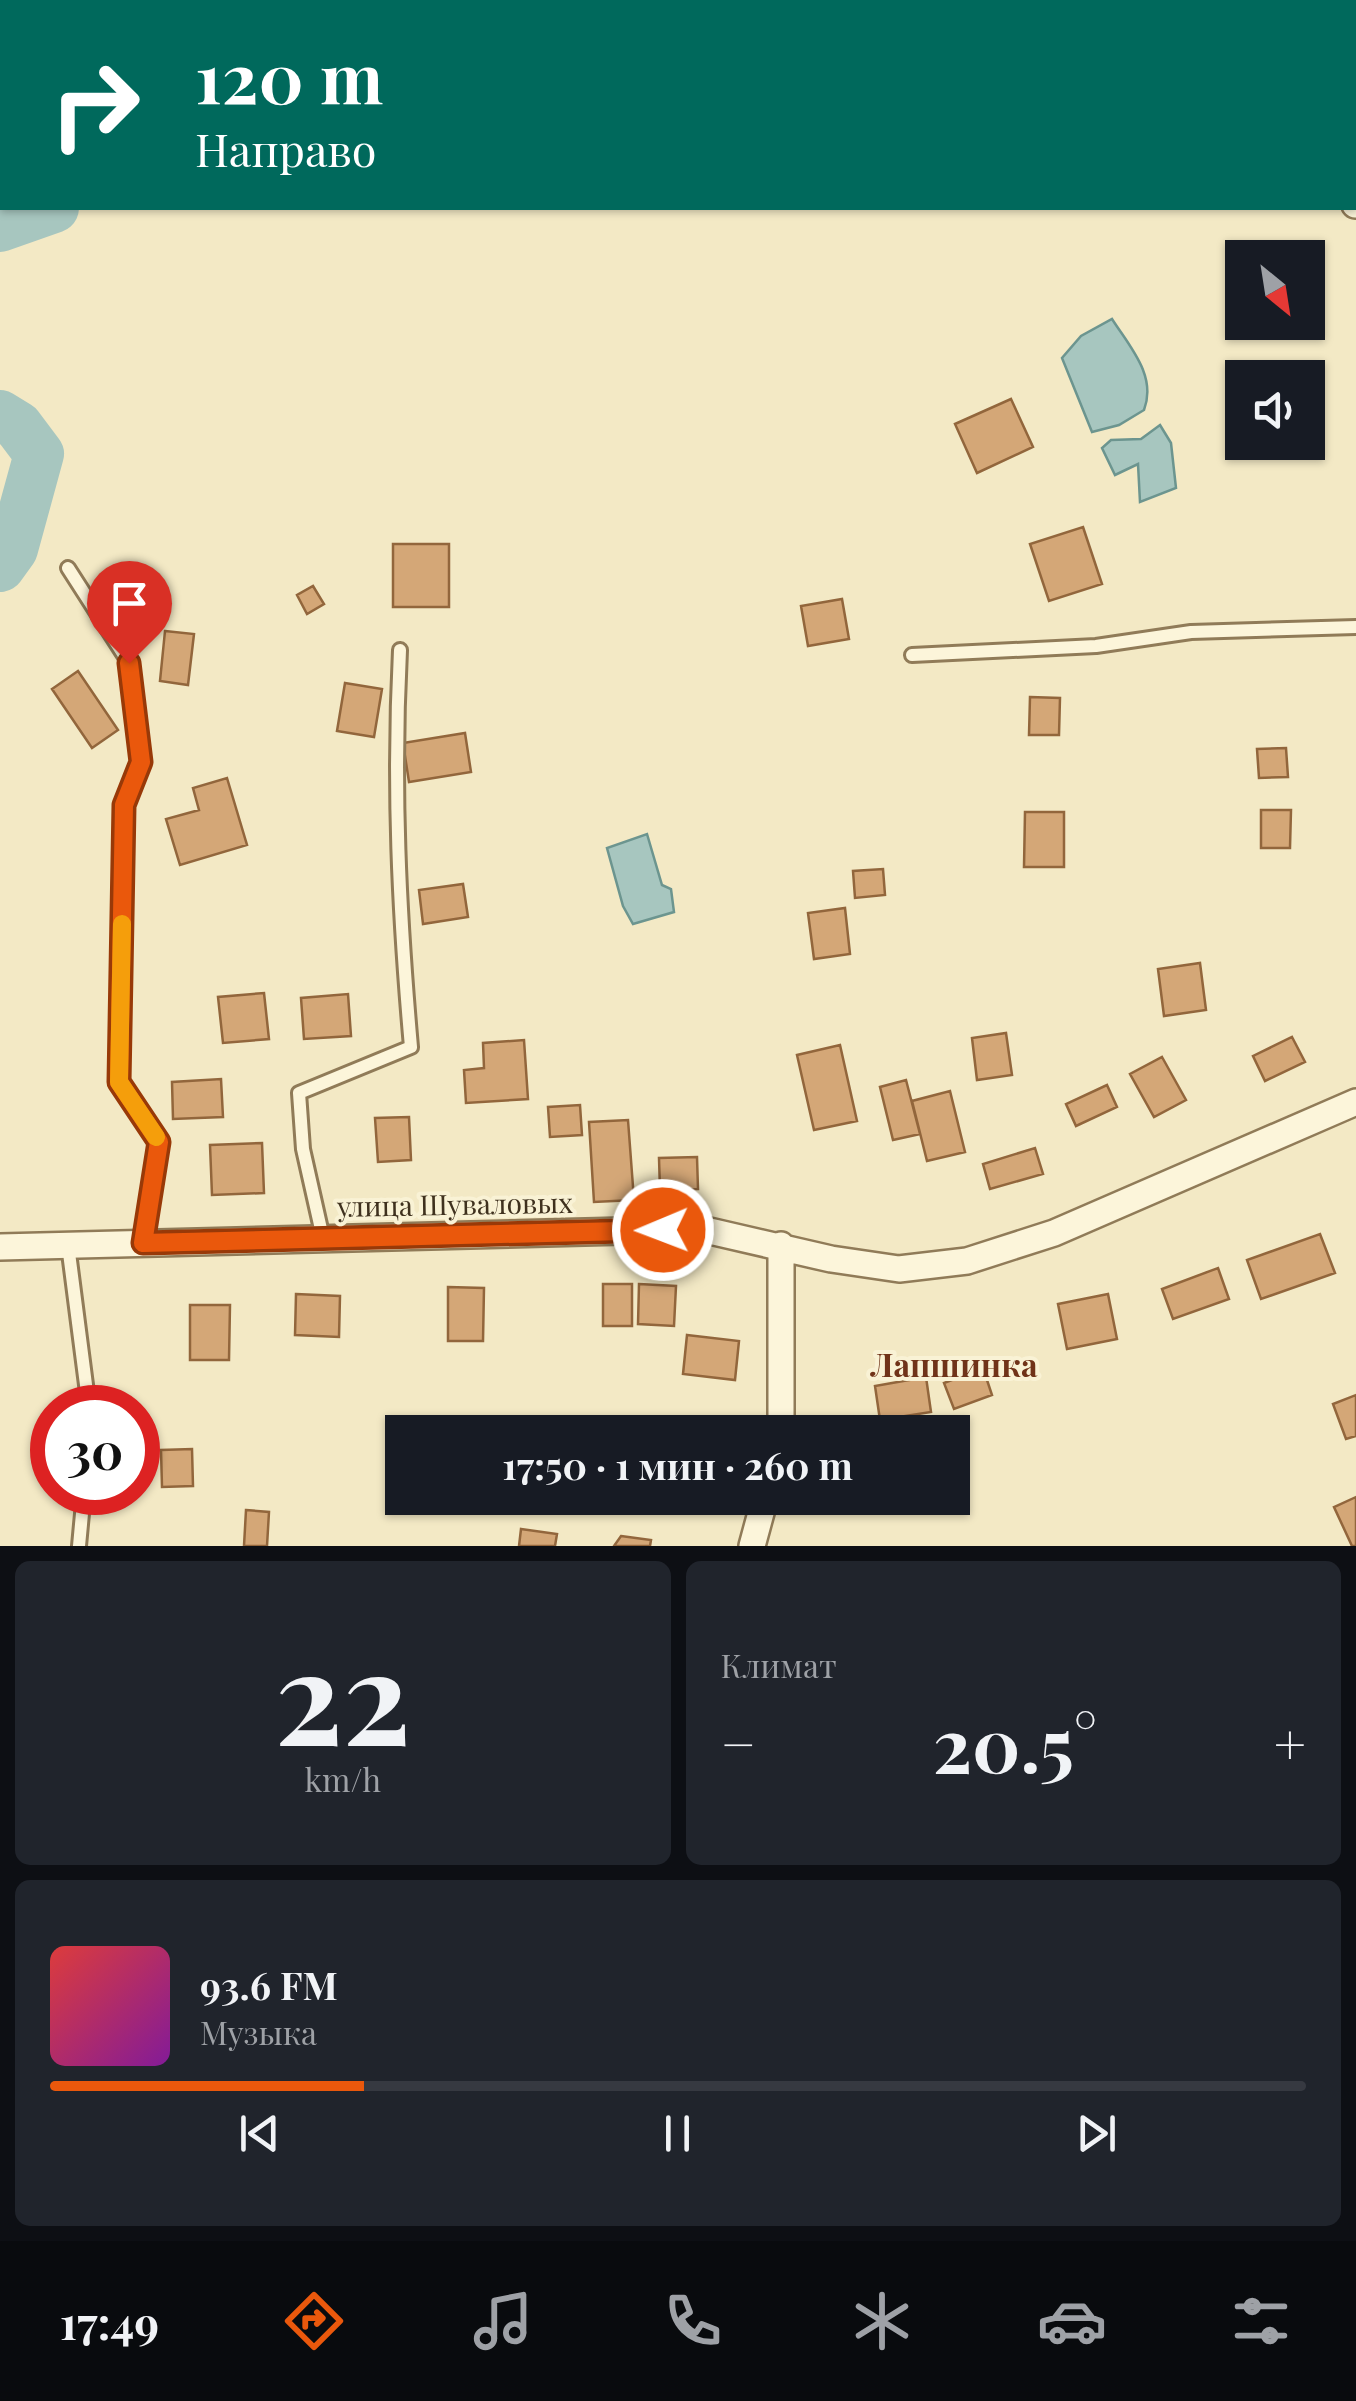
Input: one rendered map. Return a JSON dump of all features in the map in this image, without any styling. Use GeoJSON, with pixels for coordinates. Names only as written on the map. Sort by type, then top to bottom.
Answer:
{"type":"FeatureCollection","features":[{"type":"Feature","properties":{"kind":"street","name":"улица Шуваловых"},"geometry":{"type":"LineString","coordinates":[[0,1247],[701,1229],[831,1259],[898,1269],[967,1261],[1054,1232],[1356,1102]]}},
{"type":"Feature","properties":{"kind":"street"},"geometry":{"type":"LineString","coordinates":[[781,1245],[781,1415]]}},
{"type":"Feature","properties":{"kind":"street"},"geometry":{"type":"LineString","coordinates":[[752,1546],[760,1515]]}},
{"type":"Feature","properties":{"kind":"lane"},"geometry":{"type":"LineString","coordinates":[[68,568],[129,663],[141,762],[124,805],[119,1082],[159,1142],[143,1243]]}},
{"type":"Feature","properties":{"kind":"lane"},"geometry":{"type":"LineString","coordinates":[[912,656],[1096,646],[1191,632],[1356,627]]}},
{"type":"Feature","properties":{"kind":"lane"},"geometry":{"type":"LineString","coordinates":[[322,1238],[303,1149],[298,1092],[411,1047],[396,867],[394,776],[400,650]]}},
{"type":"Feature","properties":{"kind":"lane"},"geometry":{"type":"LineString","coordinates":[[68,1245],[87,1385]]}},
{"type":"Feature","properties":{"kind":"lane"},"geometry":{"type":"LineString","coordinates":[[79,1546],[82,1515]]}},
{"type":"Feature","properties":{"kind":"water"},"geometry":{"type":"Polygon","coordinates":[[[1112,319],[1140,362],[1147,397],[1144,410],[1119,425],[1092,432],[1062,358],[1081,336],[1112,319]]]}},
{"type":"Feature","properties":{"kind":"water"},"geometry":{"type":"Polygon","coordinates":[[[1160,425],[1171,443],[1176,488],[1140,502],[1138,464],[1115,475],[1102,448],[1111,440],[1141,439],[1160,425]]]}},
{"type":"Feature","properties":{"kind":"water"},"geometry":{"type":"Polygon","coordinates":[[[647,834],[662,885],[671,889],[674,912],[633,924],[623,906],[607,848],[647,834]]]}},
{"type":"Feature","properties":{"kind":"building"},"geometry":{"type":"Polygon","coordinates":[[[1011,399],[1033,447],[977,473],[955,424],[1011,399]]]}},
{"type":"Feature","properties":{"kind":"building"},"geometry":{"type":"Polygon","coordinates":[[[1083,527],[1102,584],[1049,601],[1030,544],[1083,527]]]}},
{"type":"Feature","properties":{"kind":"building"},"geometry":{"type":"Polygon","coordinates":[[[393,544],[449,544],[449,607],[393,607],[393,544]]]}},
{"type":"Feature","properties":{"kind":"building"},"geometry":{"type":"Polygon","coordinates":[[[313,586],[324,604],[307,614],[297,595],[313,586]]]}},
{"type":"Feature","properties":{"kind":"building"},"geometry":{"type":"Polygon","coordinates":[[[842,599],[849,639],[808,646],[801,606],[842,599]]]}},
{"type":"Feature","properties":{"kind":"building"},"geometry":{"type":"Polygon","coordinates":[[[165,631],[194,634],[188,685],[160,681],[165,631]]]}},
{"type":"Feature","properties":{"kind":"building"},"geometry":{"type":"Polygon","coordinates":[[[78,671],[118,730],[92,748],[52,689],[78,671]]]}},
{"type":"Feature","properties":{"kind":"building"},"geometry":{"type":"Polygon","coordinates":[[[345,683],[382,689],[374,737],[337,731],[345,683]]]}},
{"type":"Feature","properties":{"kind":"building"},"geometry":{"type":"Polygon","coordinates":[[[1030,697],[1060,698],[1059,735],[1029,735],[1030,697]]]}},
{"type":"Feature","properties":{"kind":"building"},"geometry":{"type":"Polygon","coordinates":[[[465,733],[471,772],[409,782],[403,743],[465,733]]]}},
{"type":"Feature","properties":{"kind":"building"},"geometry":{"type":"Polygon","coordinates":[[[1286,748],[1288,777],[1259,778],[1257,749],[1286,748]]]}},
{"type":"Feature","properties":{"kind":"building"},"geometry":{"type":"Polygon","coordinates":[[[227,778],[247,845],[180,865],[166,819],[199,810],[193,788],[227,778]]]}},
{"type":"Feature","properties":{"kind":"building"},"geometry":{"type":"Polygon","coordinates":[[[1261,810],[1291,810],[1290,848],[1261,848],[1261,810]]]}},
{"type":"Feature","properties":{"kind":"building"},"geometry":{"type":"Polygon","coordinates":[[[1025,812],[1064,812],[1064,867],[1024,867],[1025,812]]]}},
{"type":"Feature","properties":{"kind":"building"},"geometry":{"type":"Polygon","coordinates":[[[883,869],[885,895],[855,898],[853,871],[883,869]]]}},
{"type":"Feature","properties":{"kind":"building"},"geometry":{"type":"Polygon","coordinates":[[[463,884],[468,917],[423,924],[419,890],[463,884]]]}},
{"type":"Feature","properties":{"kind":"building"},"geometry":{"type":"Polygon","coordinates":[[[845,908],[850,954],[814,959],[808,913],[845,908]]]}},
{"type":"Feature","properties":{"kind":"building"},"geometry":{"type":"Polygon","coordinates":[[[1200,963],[1206,1010],[1164,1016],[1158,969],[1200,963]]]}},
{"type":"Feature","properties":{"kind":"building"},"geometry":{"type":"Polygon","coordinates":[[[264,993],[269,1039],[223,1043],[218,997],[264,993]]]}},
{"type":"Feature","properties":{"kind":"building"},"geometry":{"type":"Polygon","coordinates":[[[348,994],[351,1036],[304,1039],[301,998],[348,994]]]}},
{"type":"Feature","properties":{"kind":"building"},"geometry":{"type":"Polygon","coordinates":[[[1006,1033],[1012,1075],[977,1080],[972,1038],[1006,1033]]]}},
{"type":"Feature","properties":{"kind":"building"},"geometry":{"type":"Polygon","coordinates":[[[1292,1037],[1305,1062],[1265,1081],[1253,1056],[1292,1037]]]}},
{"type":"Feature","properties":{"kind":"building"},"geometry":{"type":"Polygon","coordinates":[[[524,1040],[528,1099],[466,1103],[464,1070],[484,1068],[483,1043],[524,1040]]]}},
{"type":"Feature","properties":{"kind":"building"},"geometry":{"type":"Polygon","coordinates":[[[840,1045],[857,1121],[814,1130],[797,1055],[840,1045]]]}},
{"type":"Feature","properties":{"kind":"building"},"geometry":{"type":"Polygon","coordinates":[[[1162,1057],[1186,1100],[1154,1117],[1130,1074],[1162,1057]]]}},
{"type":"Feature","properties":{"kind":"building"},"geometry":{"type":"Polygon","coordinates":[[[221,1079],[223,1117],[173,1119],[172,1082],[221,1079]]]}},
{"type":"Feature","properties":{"kind":"building"},"geometry":{"type":"Polygon","coordinates":[[[906,1080],[920,1134],[893,1140],[880,1087],[906,1080]]]}},
{"type":"Feature","properties":{"kind":"building"},"geometry":{"type":"Polygon","coordinates":[[[1107,1085],[1117,1107],[1076,1126],[1066,1104],[1107,1085]]]}},
{"type":"Feature","properties":{"kind":"building"},"geometry":{"type":"Polygon","coordinates":[[[950,1091],[965,1152],[927,1161],[912,1101],[950,1091]]]}},
{"type":"Feature","properties":{"kind":"building"},"geometry":{"type":"Polygon","coordinates":[[[580,1105],[582,1135],[550,1137],[548,1107],[580,1105]]]}},
{"type":"Feature","properties":{"kind":"building"},"geometry":{"type":"Polygon","coordinates":[[[409,1117],[411,1160],[378,1162],[375,1118],[409,1117]]]}},
{"type":"Feature","properties":{"kind":"building"},"geometry":{"type":"Polygon","coordinates":[[[628,1120],[634,1200],[594,1202],[589,1122],[628,1120]]]}},
{"type":"Feature","properties":{"kind":"building"},"geometry":{"type":"Polygon","coordinates":[[[262,1143],[264,1193],[212,1195],[210,1145],[262,1143]]]}},
{"type":"Feature","properties":{"kind":"building"},"geometry":{"type":"Polygon","coordinates":[[[1035,1148],[1043,1174],[990,1189],[983,1164],[1035,1148]]]}},
{"type":"Feature","properties":{"kind":"building"},"geometry":{"type":"Polygon","coordinates":[[[697,1157],[698,1189],[660,1190],[659,1158],[697,1157]]]}},
{"type":"Feature","properties":{"kind":"building"},"geometry":{"type":"Polygon","coordinates":[[[1320,1234],[1335,1273],[1261,1299],[1247,1260],[1320,1234]]]}},
{"type":"Feature","properties":{"kind":"building"},"geometry":{"type":"Polygon","coordinates":[[[1218,1268],[1229,1299],[1173,1319],[1162,1289],[1218,1268]]]}},
{"type":"Feature","properties":{"kind":"building"},"geometry":{"type":"Polygon","coordinates":[[[603,1284],[632,1284],[632,1326],[603,1326],[603,1284]]]}},
{"type":"Feature","properties":{"kind":"building"},"geometry":{"type":"Polygon","coordinates":[[[639,1284],[676,1286],[674,1326],[638,1324],[639,1284]]]}},
{"type":"Feature","properties":{"kind":"building"},"geometry":{"type":"Polygon","coordinates":[[[448,1287],[484,1288],[483,1341],[448,1341],[448,1287]]]}},
{"type":"Feature","properties":{"kind":"building"},"geometry":{"type":"Polygon","coordinates":[[[296,1294],[340,1296],[339,1337],[295,1335],[296,1294]]]}},
{"type":"Feature","properties":{"kind":"building"},"geometry":{"type":"Polygon","coordinates":[[[1108,1294],[1117,1339],[1067,1349],[1058,1304],[1108,1294]]]}},
{"type":"Feature","properties":{"kind":"building"},"geometry":{"type":"Polygon","coordinates":[[[190,1305],[230,1305],[229,1360],[190,1360],[190,1305]]]}},
{"type":"Feature","properties":{"kind":"building"},"geometry":{"type":"Polygon","coordinates":[[[687,1335],[739,1341],[735,1380],[683,1374],[687,1335]]]}},
{"type":"Feature","properties":{"kind":"building"},"geometry":{"type":"Polygon","coordinates":[[[983,1368],[992,1395],[954,1409],[944,1383],[983,1368]]]}},
{"type":"Feature","properties":{"kind":"building"},"geometry":{"type":"Polygon","coordinates":[[[926,1377],[931,1412],[879,1415],[875,1386],[926,1377]]]}},
{"type":"Feature","properties":{"kind":"building"},"geometry":{"type":"Polygon","coordinates":[[[1356,1395],[1356,1436],[1346,1439],[1333,1404],[1356,1395]]]}},
{"type":"Feature","properties":{"kind":"building"},"geometry":{"type":"Polygon","coordinates":[[[192,1449],[193,1486],[162,1487],[161,1450],[192,1449]]]}},
{"type":"Feature","properties":{"kind":"building"},"geometry":{"type":"Polygon","coordinates":[[[1356,1497],[1356,1546],[1352,1546],[1334,1507],[1356,1497]]]}},
{"type":"Feature","properties":{"kind":"building"},"geometry":{"type":"Polygon","coordinates":[[[246,1510],[269,1512],[267,1546],[244,1546],[246,1510]]]}},
{"type":"Feature","properties":{"kind":"building"},"geometry":{"type":"Polygon","coordinates":[[[521,1529],[557,1534],[555,1546],[519,1546],[521,1529]]]}},
{"type":"Feature","properties":{"kind":"building"},"geometry":{"type":"Polygon","coordinates":[[[621,1536],[651,1540],[650,1546],[614,1546],[621,1536]]]}},
{"type":"Feature","properties":{"kind":"waterway"},"geometry":{"type":"LineString","coordinates":[[0,227],[48,210]]}},
{"type":"Feature","properties":{"kind":"waterway"},"geometry":{"type":"LineString","coordinates":[[0,415],[18,426],[39,454],[13,549],[0,567]]}},
{"type":"Feature","properties":{"kind":"slow traffic"},"geometry":{"type":"LineString","coordinates":[[122,924],[119,1082],[156,1137]]}},
{"type":"Feature","properties":{"kind":"district","name":"Лапшинка"},"geometry":{"type":"Point","coordinates":[954,1366]}},
{"type":"Feature","properties":{"kind":"route"},"geometry":{"type":"LineString","coordinates":[[129,663],[141,762],[124,805],[119,1082],[159,1142],[143,1243],[663,1230]]}}]}
